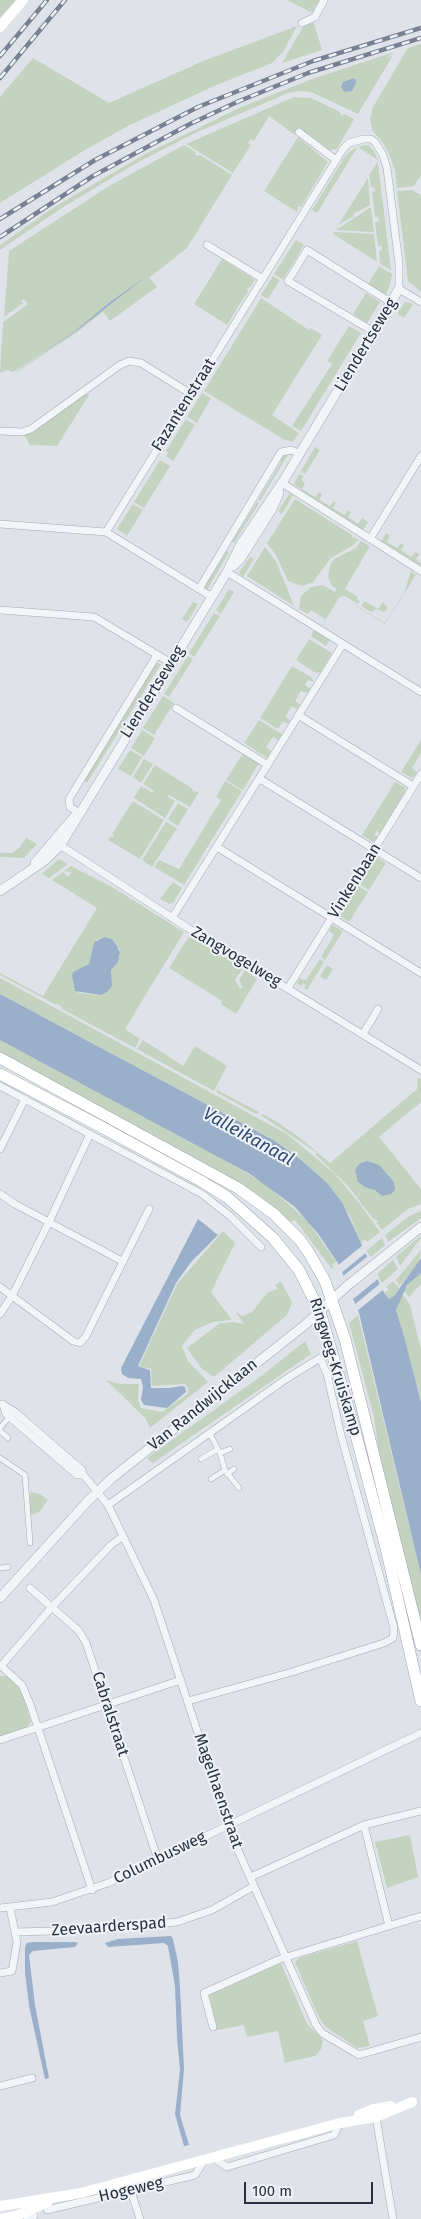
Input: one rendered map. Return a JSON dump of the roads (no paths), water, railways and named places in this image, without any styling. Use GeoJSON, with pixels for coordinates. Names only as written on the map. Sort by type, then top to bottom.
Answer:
{"type":"FeatureCollection","features":[{"type":"Feature","properties":{"kind":"main road"},"geometry":{"type":"LineString","coordinates":[[0,27],[23,0]]}},
{"type":"Feature","properties":{"kind":"main road","name":"Ringweg-Kruiskamp"},"geometry":{"type":"LineString","coordinates":[[0,1058],[203,1167],[259,1202],[300,1240],[318,1267],[332,1298],[355,1374],[421,1646]]}},
{"type":"Feature","properties":{"kind":"main road","name":"Ringweg-Kruiskamp"},"geometry":{"type":"LineString","coordinates":[[0,1074],[201,1181],[227,1198],[262,1227],[288,1254],[307,1283],[320,1312],[350,1414],[383,1539],[421,1701]]}},
{"type":"Feature","properties":{"kind":"main road","name":"Hogeweg"},"geometry":{"type":"LineString","coordinates":[[0,2206],[54,2199],[340,2123],[376,2117],[417,2101]]}},
{"type":"Feature","properties":{"kind":"main road","name":"Hogeweg"},"geometry":{"type":"LineString","coordinates":[[340,2123],[374,2109],[417,2101]]}},
{"type":"Feature","properties":{"kind":"main road","name":"Hogeweg"},"geometry":{"type":"LineString","coordinates":[[0,2219],[16,2216],[54,2199]]}},
{"type":"Feature","properties":{"kind":"street"},"geometry":{"type":"LineString","coordinates":[[302,23],[315,17],[324,0]]}},
{"type":"Feature","properties":{"kind":"street"},"geometry":{"type":"LineString","coordinates":[[299,132],[336,160]]}},
{"type":"Feature","properties":{"kind":"street","name":"Fazantenstraat"},"geometry":{"type":"LineString","coordinates":[[106,532],[336,160],[349,143],[364,139],[374,140]]}},
{"type":"Feature","properties":{"kind":"street","name":"Liendertseweg"},"geometry":{"type":"LineString","coordinates":[[0,891],[44,861],[74,823],[78,812],[400,289],[399,264],[387,168],[383,155],[374,140]]}},
{"type":"Feature","properties":{"kind":"street"},"geometry":{"type":"LineString","coordinates":[[207,244],[263,279]]}},
{"type":"Feature","properties":{"kind":"street"},"geometry":{"type":"LineString","coordinates":[[374,332],[288,280],[307,250],[392,303]]}},
{"type":"Feature","properties":{"kind":"street"},"geometry":{"type":"LineString","coordinates":[[400,289],[421,302]]}},
{"type":"Feature","properties":{"kind":"street"},"geometry":{"type":"LineString","coordinates":[[0,431],[22,432],[30,429],[120,365],[129,361],[141,363],[191,394]]}},
{"type":"Feature","properties":{"kind":"street"},"geometry":{"type":"LineString","coordinates":[[199,589],[281,452],[292,450],[299,454]]}},
{"type":"Feature","properties":{"kind":"street"},"geometry":{"type":"LineString","coordinates":[[370,539],[421,456]]}},
{"type":"Feature","properties":{"kind":"street"},"geometry":{"type":"LineString","coordinates":[[282,483],[421,571]]}},
{"type":"Feature","properties":{"kind":"street"},"geometry":{"type":"LineString","coordinates":[[0,524],[106,532],[212,597]]}},
{"type":"Feature","properties":{"kind":"street"},"geometry":{"type":"LineString","coordinates":[[227,572],[421,692]]}},
{"type":"Feature","properties":{"kind":"street"},"geometry":{"type":"LineString","coordinates":[[0,610],[94,617],[171,663]]}},
{"type":"Feature","properties":{"kind":"street"},"geometry":{"type":"LineString","coordinates":[[172,918],[343,644]]}},
{"type":"Feature","properties":{"kind":"street","name":"Liendertseweg"},"geometry":{"type":"LineString","coordinates":[[78,812],[70,807],[68,799],[157,655]]}},
{"type":"Feature","properties":{"kind":"street"},"geometry":{"type":"LineString","coordinates":[[176,708],[268,764]]}},
{"type":"Feature","properties":{"kind":"street"},"geometry":{"type":"LineString","coordinates":[[298,715],[414,786]]}},
{"type":"Feature","properties":{"kind":"street","name":"Vinkenbaan"},"geometry":{"type":"LineString","coordinates":[[288,988],[421,774]]}},
{"type":"Feature","properties":{"kind":"street"},"geometry":{"type":"LineString","coordinates":[[260,778],[421,878]]}},
{"type":"Feature","properties":{"kind":"street","name":"Zangvogelweg"},"geometry":{"type":"LineString","coordinates":[[57,843],[172,918],[421,1070]]}},
{"type":"Feature","properties":{"kind":"street"},"geometry":{"type":"LineString","coordinates":[[217,847],[421,972]]}},
{"type":"Feature","properties":{"kind":"street"},"geometry":{"type":"LineString","coordinates":[[363,1034],[378,1009]]}},
{"type":"Feature","properties":{"kind":"street"},"geometry":{"type":"LineString","coordinates":[[0,1086],[202,1194],[230,1216],[261,1247]]}},
{"type":"Feature","properties":{"kind":"street"},"geometry":{"type":"LineString","coordinates":[[0,1149],[25,1099]]}},
{"type":"Feature","properties":{"kind":"street"},"geometry":{"type":"LineString","coordinates":[[0,1314],[12,1296],[49,1222],[90,1134]]}},
{"type":"Feature","properties":{"kind":"street"},"geometry":{"type":"LineString","coordinates":[[0,1194],[14,1204],[122,1261]]}},
{"type":"Feature","properties":{"kind":"street"},"geometry":{"type":"LineString","coordinates":[[0,1287],[73,1341],[80,1344],[86,1336],[149,1209]]}},
{"type":"Feature","properties":{"kind":"street","name":"Van Randwijcklaan"},"geometry":{"type":"LineString","coordinates":[[0,1598],[99,1491],[320,1312],[332,1298],[421,1227]]}},
{"type":"Feature","properties":{"kind":"street","name":"Van Randwijcklaan"},"geometry":{"type":"LineString","coordinates":[[108,1505],[286,1379],[320,1358]]}},
{"type":"Feature","properties":{"kind":"street","name":"Ringweg-Kruiskamp"},"geometry":{"type":"LineString","coordinates":[[188,1701],[292,1672],[384,1643],[393,1638],[394,1628],[341,1435],[327,1374],[320,1358]]}},
{"type":"Feature","properties":{"kind":"street"},"geometry":{"type":"LineString","coordinates":[[1,1403],[12,1414],[0,1429],[8,1438]]}},
{"type":"Feature","properties":{"kind":"street","name":"Magelhaenstraat"},"geometry":{"type":"LineString","coordinates":[[12,1414],[82,1470],[82,1475],[99,1491],[108,1505],[154,1600],[228,1826],[316,2026],[322,2033],[360,2055],[421,2037]]}},
{"type":"Feature","properties":{"kind":"street"},"geometry":{"type":"LineString","coordinates":[[210,1434],[219,1451],[226,1472],[239,1488]]}},
{"type":"Feature","properties":{"kind":"street"},"geometry":{"type":"LineString","coordinates":[[201,1459],[219,1451],[230,1449]]}},
{"type":"Feature","properties":{"kind":"street"},"geometry":{"type":"LineString","coordinates":[[0,1458],[25,1475],[30,1543]]}},
{"type":"Feature","properties":{"kind":"street"},"geometry":{"type":"LineString","coordinates":[[211,1479],[234,1469]]}},
{"type":"Feature","properties":{"kind":"street"},"geometry":{"type":"LineString","coordinates":[[92,1890],[22,1685],[0,1665],[111,1545],[122,1537]]}},
{"type":"Feature","properties":{"kind":"street"},"geometry":{"type":"LineString","coordinates":[[0,1568],[8,1567]]}},
{"type":"Feature","properties":{"kind":"street","name":"Cabralstraat"},"geometry":{"type":"LineString","coordinates":[[30,1588],[79,1631],[85,1642],[108,1704],[158,1860]]}},
{"type":"Feature","properties":{"kind":"street"},"geometry":{"type":"LineString","coordinates":[[0,1740],[181,1680]]}},
{"type":"Feature","properties":{"kind":"street","name":"Columbusweg"},"geometry":{"type":"LineString","coordinates":[[0,1908],[52,1902],[92,1890],[421,1733]]}},
{"type":"Feature","properties":{"kind":"street"},"geometry":{"type":"LineString","coordinates":[[251,1877],[364,1825],[421,1811]]}},
{"type":"Feature","properties":{"kind":"street"},"geometry":{"type":"LineString","coordinates":[[364,1825],[388,1926]]}},
{"type":"Feature","properties":{"kind":"street","name":"Zeevaarderspad"},"geometry":{"type":"LineString","coordinates":[[15,1932],[90,1930],[177,1922],[212,1910],[254,1886]]}},
{"type":"Feature","properties":{"kind":"street"},"geometry":{"type":"LineString","coordinates":[[0,1973],[12,1971],[17,1942],[10,1908]]}},
{"type":"Feature","properties":{"kind":"street"},"geometry":{"type":"LineString","coordinates":[[213,2027],[204,1993],[286,1957],[421,1916]]}},
{"type":"Feature","properties":{"kind":"street"},"geometry":{"type":"LineString","coordinates":[[0,2086],[32,2078]]}},
{"type":"Feature","properties":{"kind":"street"},"geometry":{"type":"LineString","coordinates":[[376,2117],[393,2219]]}},
{"type":"Feature","properties":{"kind":"street","name":"Hogeweg"},"geometry":{"type":"LineString","coordinates":[[47,2210],[195,2175],[209,2158]]}},
{"type":"Feature","properties":{"kind":"street"},"geometry":{"type":"LineString","coordinates":[[131,2191],[140,2219]]}},
{"type":"Feature","properties":{"kind":"water"},"geometry":{"type":"Polygon","coordinates":[[[354,78],[356,83],[352,91],[344,92],[341,87],[343,82],[354,78]]]}},
{"type":"Feature","properties":{"kind":"water"},"geometry":{"type":"Polygon","coordinates":[[[147,276],[75,332],[13,372],[75,331],[110,302],[147,276]]]}},
{"type":"Feature","properties":{"kind":"water"},"geometry":{"type":"Polygon","coordinates":[[[105,937],[113,940],[120,952],[118,962],[111,970],[112,986],[101,995],[75,991],[73,972],[89,964],[94,942],[105,937]]]}},
{"type":"Feature","properties":{"kind":"water","name":"Valleikanaal"},"geometry":{"type":"Polygon","coordinates":[[[0,994],[275,1141],[299,1158],[328,1184],[343,1204],[383,1291],[389,1299],[394,1296],[421,1258],[421,1273],[407,1285],[396,1310],[421,1402],[421,1575],[359,1313],[339,1265],[319,1235],[295,1207],[250,1174],[0,1040],[0,994]]]}},
{"type":"Feature","properties":{"kind":"water"},"geometry":{"type":"Polygon","coordinates":[[[367,1161],[379,1165],[394,1182],[395,1190],[391,1194],[382,1196],[375,1190],[365,1187],[358,1182],[355,1170],[359,1164],[367,1161]]]}},
{"type":"Feature","properties":{"kind":"water"},"geometry":{"type":"Polygon","coordinates":[[[198,1219],[218,1235],[191,1262],[176,1283],[138,1366],[150,1370],[151,1388],[182,1386],[185,1387],[186,1392],[167,1408],[144,1405],[141,1400],[143,1387],[141,1379],[128,1378],[122,1374],[121,1368],[198,1219]]]}},
{"type":"Feature","properties":{"kind":"water"},"geometry":{"type":"Polygon","coordinates":[[[171,1936],[178,1962],[180,1987],[184,2069],[180,2115],[189,2145],[184,2146],[175,2114],[180,2070],[175,1986],[168,1946],[164,1943],[108,1947],[105,1943],[118,1939],[171,1936]]]}},
{"type":"Feature","properties":{"kind":"water"},"geometry":{"type":"Polygon","coordinates":[[[27,1943],[78,1943],[75,1947],[33,1951],[29,1955],[35,2005],[49,2078],[45,2079],[29,2006],[25,1972],[25,1947],[27,1943]]]}},
{"type":"Feature","properties":{"kind":"railway"},"geometry":{"type":"LineString","coordinates":[[0,56],[47,0]]}},
{"type":"Feature","properties":{"kind":"railway"},"geometry":{"type":"LineString","coordinates":[[0,78],[65,0]]}},
{"type":"Feature","properties":{"kind":"railway"},"geometry":{"type":"LineString","coordinates":[[0,219],[95,160],[198,107],[313,61],[421,28]]}},
{"type":"Feature","properties":{"kind":"railway"},"geometry":{"type":"LineString","coordinates":[[0,237],[93,176],[190,124],[237,102],[308,73],[421,38]]}}]}
